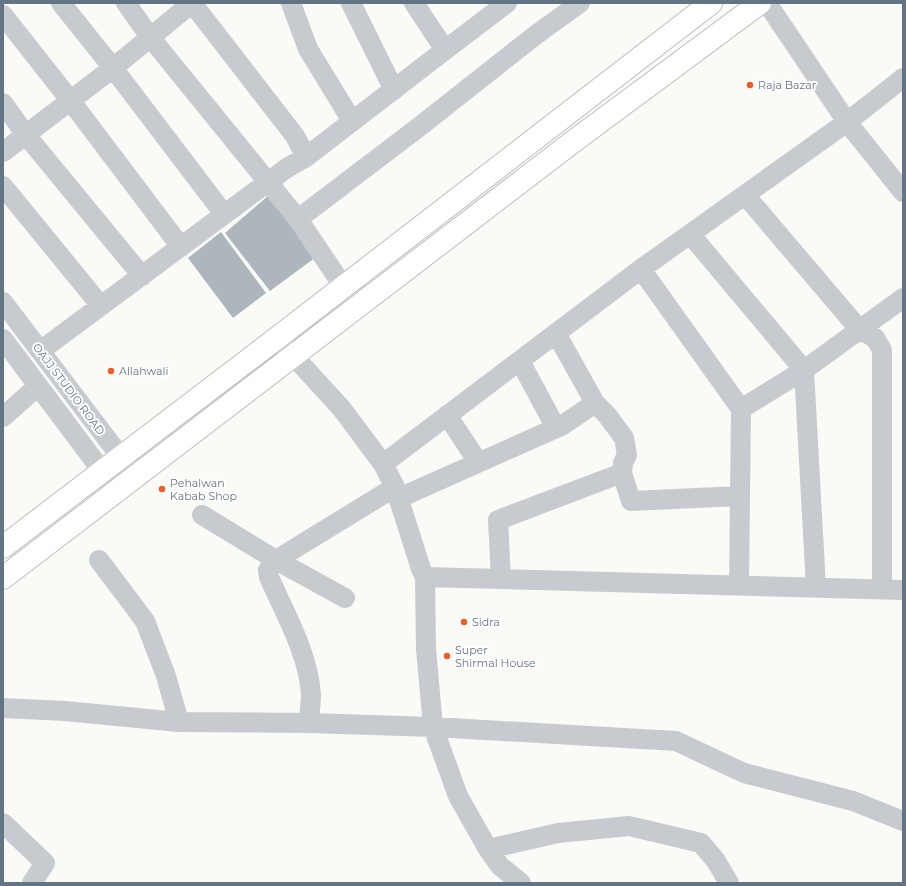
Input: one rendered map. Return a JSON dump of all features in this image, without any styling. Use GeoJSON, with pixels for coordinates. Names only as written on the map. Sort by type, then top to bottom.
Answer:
{"type":"FeatureCollection","features":[{"type":"Feature","properties":{"kind":"main road"},"geometry":{"type":"LineString","coordinates":[[3,547],[103,472],[711,3]]}},
{"type":"Feature","properties":{"kind":"main road"},"geometry":{"type":"LineString","coordinates":[[3,578],[574,141],[760,3]]}},
{"type":"Feature","properties":{"kind":"street"},"geometry":{"type":"LineString","coordinates":[[61,3],[113,68],[224,214]]}},
{"type":"Feature","properties":{"kind":"street"},"geometry":{"type":"LineString","coordinates":[[126,3],[150,37],[298,218],[343,286]]}},
{"type":"Feature","properties":{"kind":"street"},"geometry":{"type":"LineString","coordinates":[[3,152],[113,68],[192,3],[296,136],[306,157]]}},
{"type":"Feature","properties":{"kind":"street"},"geometry":{"type":"LineString","coordinates":[[291,3],[308,49],[352,121]]}},
{"type":"Feature","properties":{"kind":"street"},"geometry":{"type":"LineString","coordinates":[[351,3],[394,90]]}},
{"type":"Feature","properties":{"kind":"street"},"geometry":{"type":"LineString","coordinates":[[414,3],[444,50]]}},
{"type":"Feature","properties":{"kind":"street"},"geometry":{"type":"LineString","coordinates":[[298,218],[419,127],[537,34],[580,3]]}},
{"type":"Feature","properties":{"kind":"street"},"geometry":{"type":"LineString","coordinates":[[767,3],[847,122],[903,192]]}},
{"type":"Feature","properties":{"kind":"street"},"geometry":{"type":"LineString","coordinates":[[40,351],[287,168],[306,157],[394,90],[444,50],[495,6]]}},
{"type":"Feature","properties":{"kind":"street"},"geometry":{"type":"LineString","coordinates":[[3,15],[70,100],[181,247]]}},
{"type":"Feature","properties":{"kind":"street"},"geometry":{"type":"LineString","coordinates":[[383,464],[641,269],[847,122],[903,78]]}},
{"type":"Feature","properties":{"kind":"street"},"geometry":{"type":"LineString","coordinates":[[3,103],[26,135],[142,276]]}},
{"type":"Feature","properties":{"kind":"street"},"geometry":{"type":"LineString","coordinates":[[3,186],[101,306]]}},
{"type":"Feature","properties":{"kind":"street"},"geometry":{"type":"LineString","coordinates":[[745,195],[859,329],[875,338],[882,350],[882,589]]}},
{"type":"Feature","properties":{"kind":"street"},"geometry":{"type":"LineString","coordinates":[[690,234],[804,370],[816,587]]}},
{"type":"Feature","properties":{"kind":"street"},"geometry":{"type":"LineString","coordinates":[[641,269],[741,408],[739,585]]}},
{"type":"Feature","properties":{"kind":"street"},"geometry":{"type":"LineString","coordinates":[[741,408],[804,370],[903,298]]}},
{"type":"Feature","properties":{"kind":"street","name":"OAJJ STUDIO ROAD"},"geometry":{"type":"LineString","coordinates":[[3,302],[136,477]]}},
{"type":"Feature","properties":{"kind":"street"},"geometry":{"type":"LineString","coordinates":[[556,333],[595,403],[607,415],[624,438],[627,455],[623,463],[622,473],[631,501],[740,496]]}},
{"type":"Feature","properties":{"kind":"street"},"geometry":{"type":"LineString","coordinates":[[277,338],[342,409],[383,464],[397,492],[421,569],[425,577],[426,648],[433,727],[458,796],[488,849],[500,875],[520,883]]}},
{"type":"Feature","properties":{"kind":"street","name":"OAJJ STUDIO ROAD"},"geometry":{"type":"LineString","coordinates":[[3,339],[117,491]]}},
{"type":"Feature","properties":{"kind":"street"},"geometry":{"type":"LineString","coordinates":[[520,361],[556,428]]}},
{"type":"Feature","properties":{"kind":"street"},"geometry":{"type":"LineString","coordinates":[[3,417],[38,386]]}},
{"type":"Feature","properties":{"kind":"street"},"geometry":{"type":"LineString","coordinates":[[309,723],[310,695],[306,666],[269,577],[268,570],[276,560],[397,492],[478,462],[563,425],[595,403]]}},
{"type":"Feature","properties":{"kind":"street"},"geometry":{"type":"LineString","coordinates":[[448,415],[478,462]]}},
{"type":"Feature","properties":{"kind":"street"},"geometry":{"type":"LineString","coordinates":[[501,579],[498,520],[622,473]]}},
{"type":"Feature","properties":{"kind":"street"},"geometry":{"type":"LineString","coordinates":[[202,515],[276,560],[345,598]]}},
{"type":"Feature","properties":{"kind":"street"},"geometry":{"type":"LineString","coordinates":[[99,560],[145,621],[166,676],[179,722]]}},
{"type":"Feature","properties":{"kind":"street"},"geometry":{"type":"LineString","coordinates":[[425,577],[903,590]]}},
{"type":"Feature","properties":{"kind":"street"},"geometry":{"type":"LineString","coordinates":[[3,708],[65,711],[179,722],[309,723],[433,727],[676,741],[744,773],[853,801],[903,821]]}},
{"type":"Feature","properties":{"kind":"street"},"geometry":{"type":"LineString","coordinates":[[3,823],[45,863],[32,883]]}},
{"type":"Feature","properties":{"kind":"street"},"geometry":{"type":"LineString","coordinates":[[488,849],[558,833],[629,826],[701,844],[716,861],[729,883]]}},
{"type":"Feature","properties":{"kind":"building"},"geometry":{"type":"Polygon","coordinates":[[[269,195],[316,257],[270,291],[225,233],[269,195]]]}},
{"type":"Feature","properties":{"kind":"building"},"geometry":{"type":"Polygon","coordinates":[[[221,232],[266,293],[233,318],[188,258],[221,232]]]}},
{"type":"Feature","properties":{"kind":"place","name":"Raja Bazar"},"geometry":{"type":"Point","coordinates":[750,85]}},
{"type":"Feature","properties":{"kind":"place","name":"Allahwali"},"geometry":{"type":"Point","coordinates":[111,371]}},
{"type":"Feature","properties":{"kind":"place","name":"Pehalwan Kabab Shop"},"geometry":{"type":"Point","coordinates":[162,489]}},
{"type":"Feature","properties":{"kind":"place","name":"Sidra"},"geometry":{"type":"Point","coordinates":[464,622]}},
{"type":"Feature","properties":{"kind":"place","name":"Super Shirmal House"},"geometry":{"type":"Point","coordinates":[447,656]}}]}
